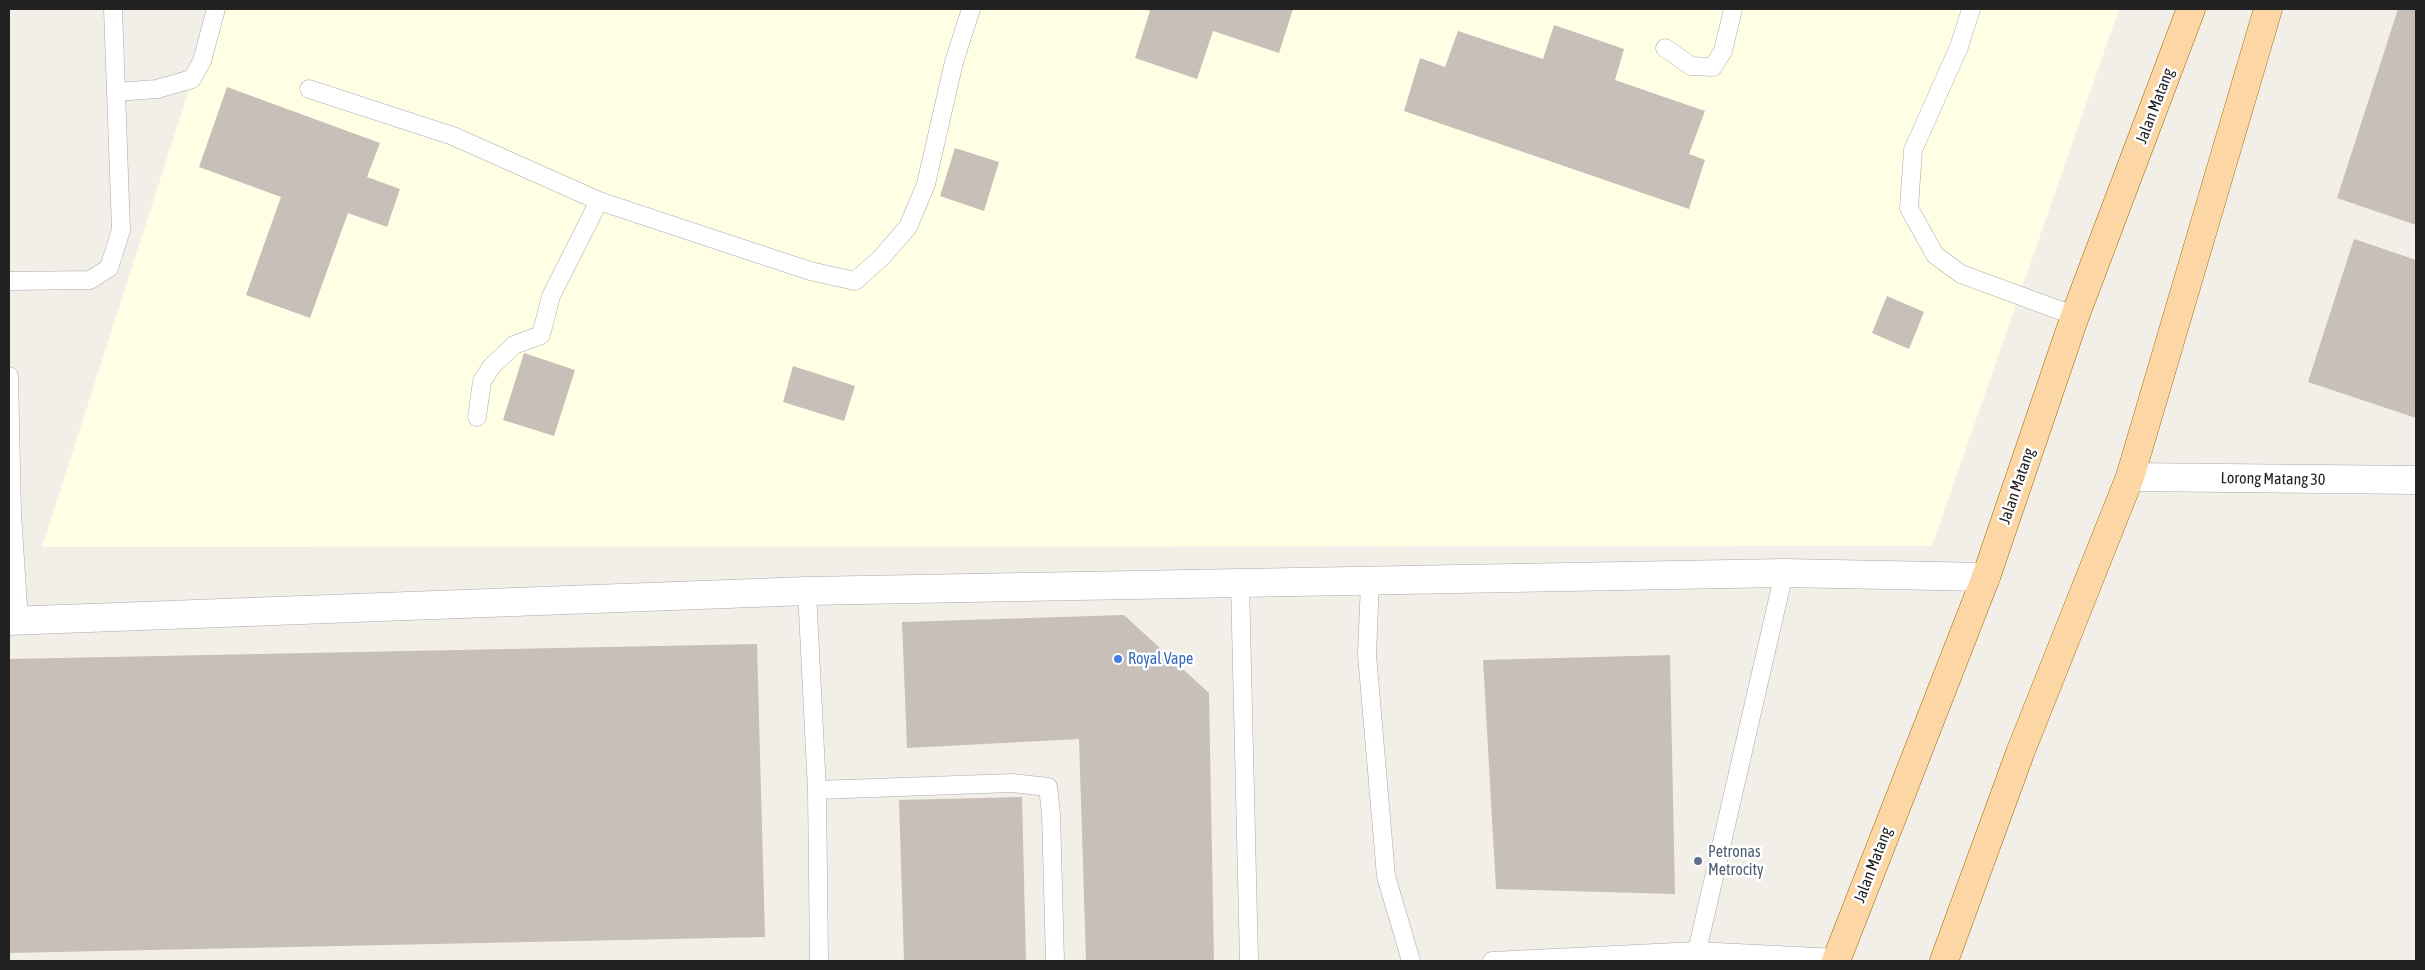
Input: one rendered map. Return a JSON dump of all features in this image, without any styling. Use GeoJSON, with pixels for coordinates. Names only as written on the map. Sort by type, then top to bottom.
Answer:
{"type":"FeatureCollection","features":[{"type":"Feature","properties":{"kind":"main road","name":"Jalan Matang"},"geometry":{"type":"LineString","coordinates":[[1836,960],[1986,577],[2075,316],[2191,9]]}},
{"type":"Feature","properties":{"kind":"main road"},"geometry":{"type":"LineString","coordinates":[[1944,961],[2020,753],[2130,477],[2268,9]]}},
{"type":"Feature","properties":{"kind":"street","name":"Lorong Matang 30"},"geometry":{"type":"LineString","coordinates":[[2130,477],[2416,480]]}},
{"type":"Feature","properties":{"kind":"street"},"geometry":{"type":"LineString","coordinates":[[14,621],[807,591],[1784,573],[1986,577]]}},
{"type":"Feature","properties":{"kind":"lane"},"geometry":{"type":"LineString","coordinates":[[9,281],[90,280],[108,268],[121,230],[113,9]]}},
{"type":"Feature","properties":{"kind":"lane"},"geometry":{"type":"LineString","coordinates":[[116,92],[157,90],[192,79],[202,61],[216,9]]}},
{"type":"Feature","properties":{"kind":"lane"},"geometry":{"type":"LineString","coordinates":[[308,89],[453,136],[599,201],[810,271],[855,281],[881,258],[908,228],[926,184],[954,62],[971,9]]}},
{"type":"Feature","properties":{"kind":"lane"},"geometry":{"type":"LineString","coordinates":[[1665,48],[1691,66],[1713,67],[1723,51],[1733,9]]}},
{"type":"Feature","properties":{"kind":"lane"},"geometry":{"type":"LineString","coordinates":[[1971,9],[1959,47],[1913,150],[1909,208],[1935,255],[1960,274],[2075,316]]}},
{"type":"Feature","properties":{"kind":"lane"},"geometry":{"type":"LineString","coordinates":[[477,417],[482,381],[492,366],[514,345],[541,335],[551,296],[599,201]]}},
{"type":"Feature","properties":{"kind":"lane"},"geometry":{"type":"LineString","coordinates":[[9,376],[10,513],[14,621]]}},
{"type":"Feature","properties":{"kind":"lane"},"geometry":{"type":"LineString","coordinates":[[1697,951],[1784,573]]}},
{"type":"Feature","properties":{"kind":"lane"},"geometry":{"type":"LineString","coordinates":[[1370,582],[1367,655],[1386,876],[1411,961]]}},
{"type":"Feature","properties":{"kind":"lane"},"geometry":{"type":"LineString","coordinates":[[1240,583],[1249,961]]}},
{"type":"Feature","properties":{"kind":"lane"},"geometry":{"type":"LineString","coordinates":[[807,591],[817,790],[819,961]]}},
{"type":"Feature","properties":{"kind":"lane"},"geometry":{"type":"LineString","coordinates":[[817,790],[1012,783],[1048,787],[1051,814],[1055,961]]}},
{"type":"Feature","properties":{"kind":"lane"},"geometry":{"type":"LineString","coordinates":[[1492,961],[1697,951],[1836,960]]}},
{"type":"Feature","properties":{"kind":"shaded area"},"geometry":{"type":"Polygon","coordinates":[[[215,9],[2119,9],[1932,546],[42,547],[215,9]]]}},
{"type":"Feature","properties":{"kind":"building"},"geometry":{"type":"Polygon","coordinates":[[[1145,9],[1293,9],[1279,53],[1213,31],[1197,79],[1135,58],[1150,11],[1145,9]]]}},
{"type":"Feature","properties":{"kind":"building"},"geometry":{"type":"Polygon","coordinates":[[[2398,9],[2416,9],[2416,225],[2337,198],[2398,9]]]}},
{"type":"Feature","properties":{"kind":"building"},"geometry":{"type":"Polygon","coordinates":[[[1554,25],[1624,49],[1615,80],[1705,111],[1689,154],[1705,160],[1689,209],[1404,111],[1420,58],[1445,67],[1458,31],[1543,59],[1554,25]]]}},
{"type":"Feature","properties":{"kind":"building"},"geometry":{"type":"Polygon","coordinates":[[[227,87],[380,143],[367,177],[400,189],[387,227],[348,213],[310,318],[246,295],[281,197],[199,167],[227,87]]]}},
{"type":"Feature","properties":{"kind":"building"},"geometry":{"type":"Polygon","coordinates":[[[955,148],[999,162],[984,211],[940,196],[955,148]]]}},
{"type":"Feature","properties":{"kind":"building"},"geometry":{"type":"Polygon","coordinates":[[[2354,239],[2416,260],[2416,418],[2308,382],[2354,239]]]}},
{"type":"Feature","properties":{"kind":"building"},"geometry":{"type":"Polygon","coordinates":[[[1887,296],[1924,312],[1909,349],[1872,333],[1887,296]]]}},
{"type":"Feature","properties":{"kind":"building"},"geometry":{"type":"Polygon","coordinates":[[[524,353],[575,370],[554,436],[503,420],[524,353]]]}},
{"type":"Feature","properties":{"kind":"building"},"geometry":{"type":"Polygon","coordinates":[[[793,366],[855,386],[844,421],[783,402],[793,366]]]}},
{"type":"Feature","properties":{"kind":"building"},"geometry":{"type":"Polygon","coordinates":[[[1124,615],[1209,693],[1214,961],[1086,961],[1079,739],[907,748],[902,622],[1124,615]]]}},
{"type":"Feature","properties":{"kind":"building"},"geometry":{"type":"Polygon","coordinates":[[[757,644],[765,937],[9,953],[9,659],[757,644]]]}},
{"type":"Feature","properties":{"kind":"building"},"geometry":{"type":"Polygon","coordinates":[[[1670,655],[1675,894],[1496,889],[1483,660],[1670,655]]]}},
{"type":"Feature","properties":{"kind":"building"},"geometry":{"type":"Polygon","coordinates":[[[1022,797],[1026,961],[904,961],[899,800],[1022,797]]]}},
{"type":"Feature","properties":{"kind":"place","name":"Royal Vape"},"geometry":{"type":"Point","coordinates":[1118,659]}},
{"type":"Feature","properties":{"kind":"place","name":"Petronas Metrocity"},"geometry":{"type":"Point","coordinates":[1698,861]}}]}
